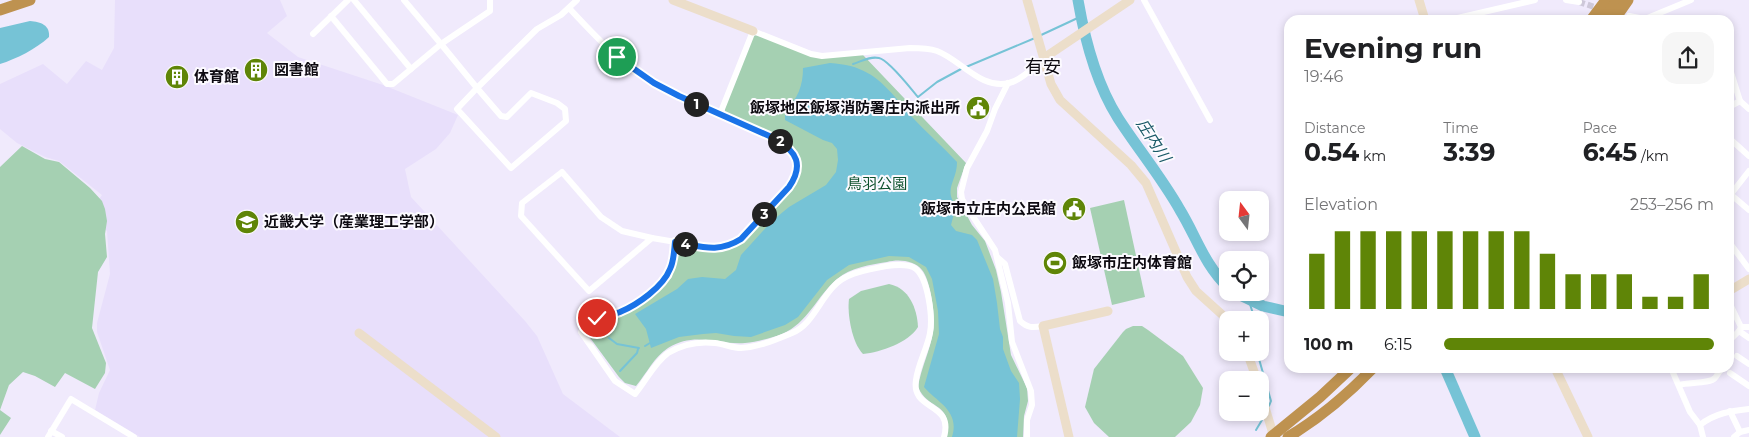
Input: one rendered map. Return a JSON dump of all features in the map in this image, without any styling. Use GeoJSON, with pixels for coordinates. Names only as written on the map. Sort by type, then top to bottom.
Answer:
{"type":"FeatureCollection","features":[{"type":"Feature","properties":{"kind":"highway"},"geometry":{"type":"LineString","coordinates":[[0,10],[30,0]]}},
{"type":"Feature","properties":{"kind":"highway"},"geometry":{"type":"LineString","coordinates":[[1586,15],[1596,0]]}},
{"type":"Feature","properties":{"kind":"highway"},"geometry":{"type":"LineString","coordinates":[[1595,15],[1606,0]]}},
{"type":"Feature","properties":{"kind":"highway"},"geometry":{"type":"LineString","coordinates":[[1606,15],[1618,0]]}},
{"type":"Feature","properties":{"kind":"highway"},"geometry":{"type":"LineString","coordinates":[[1618,15],[1628,0]]}},
{"type":"Feature","properties":{"kind":"highway"},"geometry":{"type":"LineString","coordinates":[[1281,434],[1337,373]]}},
{"type":"Feature","properties":{"kind":"highway"},"geometry":{"type":"LineString","coordinates":[[1281,434],[1346,373]]}},
{"type":"Feature","properties":{"kind":"highway"},"geometry":{"type":"LineString","coordinates":[[1281,434],[1341,391],[1358,373]]}},
{"type":"Feature","properties":{"kind":"highway"},"geometry":{"type":"LineString","coordinates":[[1281,434],[1312,423],[1342,398],[1367,373]]}},
{"type":"Feature","properties":{"kind":"street"},"geometry":{"type":"LineString","coordinates":[[313,34],[348,0]]}},
{"type":"Feature","properties":{"kind":"street"},"geometry":{"type":"LineString","coordinates":[[354,0],[411,69]]}},
{"type":"Feature","properties":{"kind":"street"},"geometry":{"type":"LineString","coordinates":[[404,0],[477,88],[501,116],[506,117],[532,93],[557,103],[565,109],[566,121],[511,168],[457,109],[477,88],[537,29],[561,15],[578,0]]}},
{"type":"Feature","properties":{"kind":"street"},"geometry":{"type":"LineString","coordinates":[[331,16],[387,84],[393,84],[441,44],[490,10],[490,0]]}},
{"type":"Feature","properties":{"kind":"street"},"geometry":{"type":"LineString","coordinates":[[673,0],[812,54],[822,56],[923,48],[945,55],[989,82],[1008,83],[1022,76],[1044,58],[1130,0]]}},
{"type":"Feature","properties":{"kind":"street"},"geometry":{"type":"LineString","coordinates":[[1028,0],[1051,84],[1060,100],[1131,165],[1146,183],[1187,277],[1196,291],[1219,312]]}},
{"type":"Feature","properties":{"kind":"street"},"geometry":{"type":"LineString","coordinates":[[1144,0],[1210,120]]}},
{"type":"Feature","properties":{"kind":"street"},"geometry":{"type":"LineString","coordinates":[[1419,0],[1424,15]]}},
{"type":"Feature","properties":{"kind":"street"},"geometry":{"type":"LineString","coordinates":[[1470,15],[1535,0]]}},
{"type":"Feature","properties":{"kind":"street"},"geometry":{"type":"LineString","coordinates":[[1566,0],[1578,2]]}},
{"type":"Feature","properties":{"kind":"street"},"geometry":{"type":"LineString","coordinates":[[1655,15],[1692,0]]}},
{"type":"Feature","properties":{"kind":"street"},"geometry":{"type":"LineString","coordinates":[[569,8],[617,57],[633,69],[679,96],[776,139],[791,150],[796,162],[797,170],[789,187],[741,239],[721,248],[675,242],[622,231],[601,217],[562,172],[522,203],[521,216],[589,291],[652,238]]}},
{"type":"Feature","properties":{"kind":"street"},"geometry":{"type":"LineString","coordinates":[[720,114],[753,31]]}},
{"type":"Feature","properties":{"kind":"street"},"geometry":{"type":"LineString","coordinates":[[1734,82],[1740,101],[1749,108]]}},
{"type":"Feature","properties":{"kind":"street"},"geometry":{"type":"LineString","coordinates":[[1008,83],[987,131],[967,168],[961,192],[962,199],[993,244],[997,257],[1008,303],[1012,342],[1031,391],[1032,405],[1027,420],[1027,437]]}},
{"type":"Feature","properties":{"kind":"street"},"geometry":{"type":"LineString","coordinates":[[1734,104],[1740,101]]}},
{"type":"Feature","properties":{"kind":"street"},"geometry":{"type":"LineString","coordinates":[[1734,142],[1749,156]]}},
{"type":"Feature","properties":{"kind":"street"},"geometry":{"type":"LineString","coordinates":[[1734,188],[1749,171]]}},
{"type":"Feature","properties":{"kind":"street"},"geometry":{"type":"LineString","coordinates":[[1734,197],[1749,210]]}},
{"type":"Feature","properties":{"kind":"street"},"geometry":{"type":"LineString","coordinates":[[675,242],[670,269],[665,280],[660,285],[627,308],[597,318],[581,332],[615,382],[635,394],[667,354],[682,346],[696,342],[715,343],[739,348],[755,347],[776,340],[796,331],[805,324],[833,286],[851,274],[892,265],[911,266],[922,276],[931,318],[930,332],[916,380],[915,392],[921,400],[943,415],[946,430],[944,437]]}},
{"type":"Feature","properties":{"kind":"street"},"geometry":{"type":"LineString","coordinates":[[1734,249],[1749,269]]}},
{"type":"Feature","properties":{"kind":"street"},"geometry":{"type":"LineString","coordinates":[[997,257],[1005,264],[1020,321],[1025,326],[1032,328],[1043,326],[1108,310]]}},
{"type":"Feature","properties":{"kind":"street"},"geometry":{"type":"LineString","coordinates":[[1734,288],[1749,279]]}},
{"type":"Feature","properties":{"kind":"street"},"geometry":{"type":"LineString","coordinates":[[1734,314],[1740,329],[1749,338]]}},
{"type":"Feature","properties":{"kind":"street"},"geometry":{"type":"LineString","coordinates":[[1043,326],[1069,437]]}},
{"type":"Feature","properties":{"kind":"street"},"geometry":{"type":"LineString","coordinates":[[1734,336],[1740,329],[1749,327]]}},
{"type":"Feature","properties":{"kind":"street"},"geometry":{"type":"LineString","coordinates":[[359,333],[496,437]]}},
{"type":"Feature","properties":{"kind":"street"},"geometry":{"type":"LineString","coordinates":[[1737,356],[1749,364]]}},
{"type":"Feature","properties":{"kind":"street"},"geometry":{"type":"LineString","coordinates":[[1556,373],[1588,437]]}},
{"type":"Feature","properties":{"kind":"street"},"geometry":{"type":"LineString","coordinates":[[1673,373],[1690,412],[1700,425],[1703,437]]}},
{"type":"Feature","properties":{"kind":"street"},"geometry":{"type":"LineString","coordinates":[[1679,385],[1710,381],[1719,373]]}},
{"type":"Feature","properties":{"kind":"street"},"geometry":{"type":"LineString","coordinates":[[1730,373],[1749,386]]}},
{"type":"Feature","properties":{"kind":"street"},"geometry":{"type":"LineString","coordinates":[[62,437],[50,434],[71,399],[134,437]]}},
{"type":"Feature","properties":{"kind":"street"},"geometry":{"type":"LineString","coordinates":[[1269,409],[1281,434]]}},
{"type":"Feature","properties":{"kind":"street"},"geometry":{"type":"LineString","coordinates":[[1700,425],[1713,416],[1730,411],[1749,409]]}},
{"type":"Feature","properties":{"kind":"street"},"geometry":{"type":"LineString","coordinates":[[1730,411],[1740,432]]}},
{"type":"Feature","properties":{"kind":"street"},"geometry":{"type":"LineString","coordinates":[[1734,437],[1740,432],[1749,430]]}},
{"type":"Feature","properties":{"kind":"shaded area","name":"近畿大学（産業理工学部）"},"geometry":{"type":"Polygon","coordinates":[[[115,0],[280,0],[287,16],[267,33],[298,57],[383,85],[458,115],[450,133],[436,149],[405,169],[411,197],[537,336],[563,394],[620,437],[140,437],[95,410],[99,393],[110,370],[97,332],[97,323],[110,274],[107,231],[88,214],[102,195],[59,161],[45,157],[17,143],[0,129],[0,84],[43,64],[67,84],[86,61],[102,70],[114,48],[115,0]]]}},
{"type":"Feature","properties":{"kind":"green space","name":"鳥羽公園"},"geometry":{"type":"Polygon","coordinates":[[[757,35],[809,55],[863,55],[966,163],[957,188],[957,197],[972,225],[985,241],[996,270],[1011,355],[1027,388],[1028,401],[1024,416],[1023,437],[947,437],[948,425],[946,417],[943,412],[923,395],[918,387],[930,346],[934,318],[932,300],[925,275],[915,264],[906,261],[891,261],[867,266],[854,269],[842,275],[830,286],[799,323],[782,334],[764,340],[745,343],[697,339],[678,343],[668,348],[659,356],[636,386],[625,383],[619,377],[588,335],[597,325],[627,311],[658,292],[672,277],[676,255],[680,251],[687,248],[705,250],[737,243],[789,189],[799,158],[795,149],[781,138],[725,113],[724,107],[753,36],[757,35]]]}},
{"type":"Feature","properties":{"kind":"green space"},"geometry":{"type":"Polygon","coordinates":[[[22,146],[45,159],[59,162],[90,188],[102,201],[107,221],[105,234],[107,257],[98,272],[92,328],[106,363],[105,373],[95,389],[65,373],[55,387],[23,372],[9,385],[0,410],[0,167],[22,146]]]}},
{"type":"Feature","properties":{"kind":"green space"},"geometry":{"type":"Polygon","coordinates":[[[1124,200],[1145,297],[1112,305],[1090,208],[1124,200]]]}},
{"type":"Feature","properties":{"kind":"green space"},"geometry":{"type":"Polygon","coordinates":[[[889,284],[896,286],[907,294],[914,306],[918,327],[908,338],[894,346],[863,354],[856,343],[851,328],[849,299],[861,291],[889,284]]]}},
{"type":"Feature","properties":{"kind":"green space"},"geometry":{"type":"Polygon","coordinates":[[[1133,326],[1142,326],[1183,356],[1203,388],[1200,405],[1191,422],[1175,437],[1109,437],[1094,423],[1085,407],[1094,369],[1123,332],[1133,326]]]}},
{"type":"Feature","properties":{"kind":"green space"},"geometry":{"type":"Polygon","coordinates":[[[0,410],[11,418],[0,435],[0,410]]]}},
{"type":"Feature","properties":{"kind":"water"},"geometry":{"type":"Polygon","coordinates":[[[30,21],[44,25],[48,30],[49,37],[26,53],[0,64],[0,28],[30,21]]]}},
{"type":"Feature","properties":{"kind":"water","name":"鳥羽公園"},"geometry":{"type":"Polygon","coordinates":[[[830,63],[851,66],[875,77],[957,162],[951,189],[952,200],[956,206],[951,225],[956,231],[972,235],[977,240],[993,279],[1000,329],[1003,337],[1003,349],[1011,371],[1019,383],[1020,399],[1017,437],[952,437],[954,428],[950,414],[924,387],[939,334],[938,311],[932,279],[926,267],[909,257],[889,256],[849,265],[827,280],[798,317],[785,325],[751,337],[716,333],[703,334],[679,337],[651,348],[646,329],[635,314],[677,289],[688,279],[702,277],[725,279],[736,270],[741,255],[772,221],[789,207],[826,185],[836,172],[837,149],[832,143],[785,120],[785,111],[801,86],[803,68],[830,63]]]}},
{"type":"Feature","properties":{"kind":"waterway","name":"庄内川"},"geometry":{"type":"LineString","coordinates":[[1078,0],[1092,61],[1110,105],[1173,198],[1201,250],[1219,278]]}},
{"type":"Feature","properties":{"kind":"waterway"},"geometry":{"type":"LineString","coordinates":[[1039,36],[1082,16]]}},
{"type":"Feature","properties":{"kind":"waterway"},"geometry":{"type":"LineString","coordinates":[[966,67],[1035,38]]}},
{"type":"Feature","properties":{"kind":"waterway"},"geometry":{"type":"LineString","coordinates":[[853,64],[872,58],[883,60],[894,69],[918,97],[937,82],[961,69]]}},
{"type":"Feature","properties":{"kind":"waterway"},"geometry":{"type":"LineString","coordinates":[[1249,301],[1252,311]]}},
{"type":"Feature","properties":{"kind":"waterway","name":"庄内川"},"geometry":{"type":"LineString","coordinates":[[1253,301],[1263,306],[1284,311]]}},
{"type":"Feature","properties":{"kind":"waterway"},"geometry":{"type":"LineString","coordinates":[[599,328],[606,335]]}},
{"type":"Feature","properties":{"kind":"waterway"},"geometry":{"type":"LineString","coordinates":[[609,338],[617,344],[639,348]]}},
{"type":"Feature","properties":{"kind":"waterway"},"geometry":{"type":"LineString","coordinates":[[645,346],[650,343]]}},
{"type":"Feature","properties":{"kind":"waterway"},"geometry":{"type":"LineString","coordinates":[[620,371],[637,353],[638,349]]}},
{"type":"Feature","properties":{"kind":"waterway"},"geometry":{"type":"LineString","coordinates":[[1260,361],[1262,371]]}},
{"type":"Feature","properties":{"kind":"waterway","name":"庄内川"},"geometry":{"type":"LineString","coordinates":[[1447,373],[1475,437]]}},
{"type":"Feature","properties":{"kind":"waterway"},"geometry":{"type":"LineString","coordinates":[[1269,394],[1271,401],[1269,406]]}},
{"type":"Feature","properties":{"kind":"waterway"},"geometry":{"type":"LineString","coordinates":[[1256,430],[1261,421]]}},
{"type":"Feature","properties":{"kind":"tunnel"},"geometry":{"type":"LineString","coordinates":[[1579,2],[1601,9]]}},
{"type":"Feature","properties":{"kind":"place","name":"図書館"},"geometry":{"type":"Point","coordinates":[256,70]}},
{"type":"Feature","properties":{"kind":"place","name":"体育館"},"geometry":{"type":"Point","coordinates":[177,77]}},
{"type":"Feature","properties":{"kind":"place","name":"飯塚地区飯塚消防署庄内派出所"},"geometry":{"type":"Point","coordinates":[978,108]}},
{"type":"Feature","properties":{"kind":"place","name":"飯塚市立庄内公民館"},"geometry":{"type":"Point","coordinates":[1074,209]}},
{"type":"Feature","properties":{"kind":"place","name":"近畿大学（産業理工学部）"},"geometry":{"type":"Point","coordinates":[247,222]}},
{"type":"Feature","properties":{"kind":"place","name":"飯塚市庄内体育館"},"geometry":{"type":"Point","coordinates":[1055,263]}},
{"type":"Feature","properties":{"kind":"district","name":"有安"},"geometry":{"type":"Point","coordinates":[1043,67]}},
{"type":"Feature","properties":{"kind":"route"},"geometry":{"type":"LineString","coordinates":[[597,318],[619,312],[655,290],[665,280],[671,267],[675,242],[721,248],[741,239],[789,187],[797,170],[794,155],[786,145],[654,83],[617,57]]}}]}
